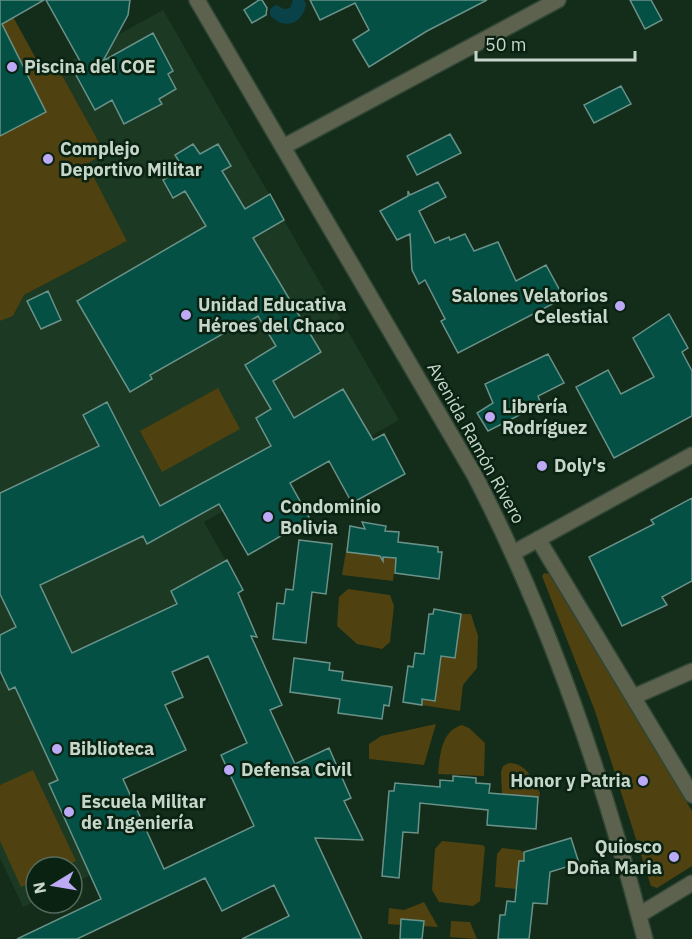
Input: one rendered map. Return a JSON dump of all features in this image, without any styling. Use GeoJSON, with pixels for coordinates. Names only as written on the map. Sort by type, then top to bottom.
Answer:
{"type":"FeatureCollection","features":[{"type":"Feature","properties":{"kind":"street","name":"Avenida Ramón Rivero"},"geometry":{"type":"LineString","coordinates":[[197,0],[475,476],[513,553],[587,744],[645,939]]}},
{"type":"Feature","properties":{"kind":"street"},"geometry":{"type":"LineString","coordinates":[[283,147],[558,0]]}},
{"type":"Feature","properties":{"kind":"street"},"geometry":{"type":"LineString","coordinates":[[513,553],[692,455]]}},
{"type":"Feature","properties":{"kind":"street"},"geometry":{"type":"LineString","coordinates":[[538,539],[692,795]]}},
{"type":"Feature","properties":{"kind":"street"},"geometry":{"type":"LineString","coordinates":[[633,697],[692,671]]}},
{"type":"Feature","properties":{"kind":"street"},"geometry":{"type":"LineString","coordinates":[[639,915],[692,883]]}},
{"type":"Feature","properties":{"kind":"shaded area","name":"Complejo Deportivo Militar"},"geometry":{"type":"Polygon","coordinates":[[[6,4],[45,75],[58,68],[105,153],[87,164],[127,241],[24,295],[13,316],[0,321],[0,7],[6,4]]]}},
{"type":"Feature","properties":{"kind":"shaded area"},"geometry":{"type":"Polygon","coordinates":[[[163,10],[399,420],[292,482],[287,475],[204,522],[243,590],[238,593],[246,611],[164,648],[160,695],[186,750],[123,779],[154,846],[84,878],[84,855],[24,855],[23,907],[0,858],[0,681],[4,679],[0,671],[0,321],[13,316],[24,295],[127,241],[87,164],[105,153],[58,68],[163,10]]]}},
{"type":"Feature","properties":{"kind":"shaded area"},"geometry":{"type":"Polygon","coordinates":[[[218,388],[240,429],[162,472],[140,431],[218,388]]]}},
{"type":"Feature","properties":{"kind":"shaded area"},"geometry":{"type":"Polygon","coordinates":[[[348,539],[353,540],[352,552],[396,558],[393,581],[342,575],[348,539]]]}},
{"type":"Feature","properties":{"kind":"shaded area"},"geometry":{"type":"Polygon","coordinates":[[[544,573],[549,574],[692,811],[692,866],[657,888],[651,886],[595,711],[542,576],[544,573]]]}},
{"type":"Feature","properties":{"kind":"shaded area"},"geometry":{"type":"Polygon","coordinates":[[[348,589],[390,595],[394,606],[390,642],[382,649],[357,644],[337,626],[339,597],[348,589]]]}},
{"type":"Feature","properties":{"kind":"shaded area"},"geometry":{"type":"Polygon","coordinates":[[[461,614],[471,614],[478,636],[477,668],[463,685],[460,711],[422,705],[422,699],[435,700],[441,656],[455,657],[461,614]]]}},
{"type":"Feature","properties":{"kind":"shaded area"},"geometry":{"type":"Polygon","coordinates":[[[436,724],[424,765],[369,759],[369,744],[381,736],[436,724]]]}},
{"type":"Feature","properties":{"kind":"shaded area"},"geometry":{"type":"Polygon","coordinates":[[[462,725],[469,728],[485,743],[484,776],[438,774],[441,752],[446,738],[455,728],[462,725]]]}},
{"type":"Feature","properties":{"kind":"shaded area"},"geometry":{"type":"Polygon","coordinates":[[[509,763],[520,766],[535,782],[540,793],[538,802],[529,796],[502,794],[501,772],[503,766],[509,763]]]}},
{"type":"Feature","properties":{"kind":"shaded area"},"geometry":{"type":"Polygon","coordinates":[[[33,770],[73,855],[24,855],[24,886],[21,887],[0,841],[0,785],[33,770]]]}},
{"type":"Feature","properties":{"kind":"shaded area"},"geometry":{"type":"Polygon","coordinates":[[[442,841],[485,847],[480,901],[473,906],[439,902],[432,890],[435,849],[442,841]]]}},
{"type":"Feature","properties":{"kind":"shaded area"},"geometry":{"type":"Polygon","coordinates":[[[502,848],[520,850],[524,853],[524,861],[519,861],[517,889],[495,887],[497,854],[502,848]]]}},
{"type":"Feature","properties":{"kind":"shaded area"},"geometry":{"type":"Polygon","coordinates":[[[424,902],[438,927],[423,926],[423,921],[402,919],[401,925],[388,924],[389,908],[404,910],[424,902]]]}},
{"type":"Feature","properties":{"kind":"shaded area"},"geometry":{"type":"Polygon","coordinates":[[[451,921],[470,922],[477,939],[450,937],[451,921]]]}},
{"type":"Feature","properties":{"kind":"water"},"geometry":{"type":"Polygon","coordinates":[[[293,0],[304,0],[306,4],[297,20],[287,24],[281,23],[270,15],[270,9],[276,5],[284,9],[290,8],[293,0]]]}},
{"type":"Feature","properties":{"kind":"building","name":"Piscina del COE"},"geometry":{"type":"Polygon","coordinates":[[[0,0],[44,0],[2,24],[46,112],[0,136],[0,0]]]}},
{"type":"Feature","properties":{"kind":"building"},"geometry":{"type":"Polygon","coordinates":[[[46,0],[130,0],[128,15],[103,61],[153,33],[173,71],[168,74],[176,89],[159,99],[162,104],[124,124],[112,100],[95,110],[76,75],[85,70],[46,0]]]}},
{"type":"Feature","properties":{"kind":"building"},"geometry":{"type":"Polygon","coordinates":[[[262,0],[267,8],[266,15],[252,23],[244,10],[262,0]]]}},
{"type":"Feature","properties":{"kind":"building"},"geometry":{"type":"Polygon","coordinates":[[[310,0],[487,0],[427,31],[369,67],[353,40],[369,30],[355,3],[320,20],[310,0]]]}},
{"type":"Feature","properties":{"kind":"building"},"geometry":{"type":"Polygon","coordinates":[[[630,0],[651,0],[662,20],[645,29],[630,0]]]}},
{"type":"Feature","properties":{"kind":"building"},"geometry":{"type":"Polygon","coordinates":[[[621,86],[631,104],[594,123],[584,105],[621,86]]]}},
{"type":"Feature","properties":{"kind":"building"},"geometry":{"type":"Polygon","coordinates":[[[450,134],[461,153],[417,175],[407,156],[450,134]]]}},
{"type":"Feature","properties":{"kind":"building"},"geometry":{"type":"Polygon","coordinates":[[[193,144],[200,154],[218,144],[231,166],[222,171],[245,209],[270,194],[284,220],[253,238],[321,352],[273,381],[294,418],[343,389],[373,440],[384,434],[405,474],[352,503],[329,461],[290,483],[310,519],[248,555],[219,504],[147,544],[143,536],[40,585],[72,653],[177,604],[171,591],[227,560],[243,590],[238,593],[257,637],[251,636],[282,705],[270,710],[295,764],[329,748],[351,798],[344,801],[363,840],[315,838],[362,939],[242,939],[289,916],[274,885],[222,911],[205,878],[77,939],[17,939],[67,915],[84,915],[84,907],[101,899],[84,861],[84,855],[81,855],[49,784],[58,780],[15,687],[9,690],[0,671],[0,635],[16,627],[0,594],[0,493],[99,446],[83,415],[107,402],[160,506],[271,446],[256,418],[271,409],[245,365],[276,346],[258,316],[150,375],[152,379],[130,392],[77,301],[206,226],[185,191],[173,198],[163,180],[183,168],[175,155],[193,144]],[[208,656],[172,672],[183,697],[165,705],[186,750],[123,779],[164,869],[254,826],[221,755],[247,743],[208,656]]]}},
{"type":"Feature","properties":{"kind":"building"},"geometry":{"type":"Polygon","coordinates":[[[438,182],[446,197],[419,211],[435,243],[465,234],[474,251],[498,242],[516,281],[546,265],[564,298],[458,353],[441,321],[445,319],[425,280],[419,284],[412,270],[410,234],[397,240],[380,211],[408,196],[408,191],[410,195],[438,182]]]}},
{"type":"Feature","properties":{"kind":"building"},"geometry":{"type":"Polygon","coordinates":[[[48,291],[61,320],[41,329],[27,301],[48,291]]]}},
{"type":"Feature","properties":{"kind":"building"},"geometry":{"type":"Polygon","coordinates":[[[669,314],[688,348],[682,352],[692,371],[692,416],[614,458],[576,387],[608,370],[621,394],[654,377],[633,338],[669,314]]]}},
{"type":"Feature","properties":{"kind":"building"},"geometry":{"type":"Polygon","coordinates":[[[548,354],[564,383],[538,396],[541,404],[488,431],[477,413],[493,403],[485,384],[548,354]]]}},
{"type":"Feature","properties":{"kind":"building"},"geometry":{"type":"Polygon","coordinates":[[[692,498],[692,581],[662,597],[667,605],[622,626],[589,557],[654,524],[651,520],[692,498]]]}},
{"type":"Feature","properties":{"kind":"building","name":"Condominio Bolivia"},"geometry":{"type":"Polygon","coordinates":[[[362,522],[386,526],[385,531],[399,532],[398,542],[438,547],[438,552],[442,552],[439,579],[395,573],[396,558],[383,557],[383,561],[380,556],[347,552],[350,526],[365,529],[362,522]]]}},
{"type":"Feature","properties":{"kind":"building","name":"Condominio Bolivia"},"geometry":{"type":"Polygon","coordinates":[[[299,540],[332,544],[326,594],[312,592],[306,643],[273,639],[277,603],[284,604],[286,589],[293,590],[299,540]]]}},
{"type":"Feature","properties":{"kind":"building"},"geometry":{"type":"Polygon","coordinates":[[[434,609],[461,614],[455,658],[441,656],[435,701],[422,699],[422,705],[403,702],[408,666],[413,667],[415,653],[424,654],[429,614],[433,614],[434,609]]]}},
{"type":"Feature","properties":{"kind":"building"},"geometry":{"type":"Polygon","coordinates":[[[294,658],[330,663],[329,670],[343,672],[342,680],[392,687],[389,706],[384,705],[382,719],[338,713],[340,699],[290,692],[294,658]]]}},
{"type":"Feature","properties":{"kind":"building"},"geometry":{"type":"Polygon","coordinates":[[[453,776],[476,778],[476,783],[490,784],[489,793],[538,797],[536,829],[487,825],[488,810],[420,803],[418,833],[403,832],[399,878],[382,876],[389,791],[394,791],[395,783],[440,787],[440,780],[453,781],[453,776]]]}},
{"type":"Feature","properties":{"kind":"building"},"geometry":{"type":"Polygon","coordinates":[[[571,838],[579,863],[550,872],[547,904],[533,903],[529,939],[498,939],[500,915],[505,915],[507,901],[515,902],[519,861],[524,861],[524,852],[571,838]]]}},
{"type":"Feature","properties":{"kind":"building"},"geometry":{"type":"Polygon","coordinates":[[[401,919],[424,921],[422,939],[400,939],[401,919]]]}},
{"type":"Feature","properties":{"kind":"place","name":"Piscina del COE"},"geometry":{"type":"Point","coordinates":[12,67]}},
{"type":"Feature","properties":{"kind":"place","name":"Complejo Deportivo Militar"},"geometry":{"type":"Point","coordinates":[48,159]}},
{"type":"Feature","properties":{"kind":"place","name":"Salones Velatorios Celestial"},"geometry":{"type":"Point","coordinates":[620,306]}},
{"type":"Feature","properties":{"kind":"place","name":"Unidad Educativa Héroes del Chaco"},"geometry":{"type":"Point","coordinates":[186,315]}},
{"type":"Feature","properties":{"kind":"place","name":"Librería Rodríguez"},"geometry":{"type":"Point","coordinates":[490,417]}},
{"type":"Feature","properties":{"kind":"place","name":"Doly's"},"geometry":{"type":"Point","coordinates":[542,466]}},
{"type":"Feature","properties":{"kind":"place","name":"Condominio Bolivia"},"geometry":{"type":"Point","coordinates":[268,517]}},
{"type":"Feature","properties":{"kind":"place","name":"Biblioteca"},"geometry":{"type":"Point","coordinates":[57,749]}},
{"type":"Feature","properties":{"kind":"place","name":"Defensa Civil"},"geometry":{"type":"Point","coordinates":[229,770]}},
{"type":"Feature","properties":{"kind":"place","name":"Honor y Patria"},"geometry":{"type":"Point","coordinates":[643,781]}},
{"type":"Feature","properties":{"kind":"place","name":"Escuela Militar de Ingeniería"},"geometry":{"type":"Point","coordinates":[69,812]}},
{"type":"Feature","properties":{"kind":"place","name":"Quiosco Doña Maria"},"geometry":{"type":"Point","coordinates":[674,857]}}]}
